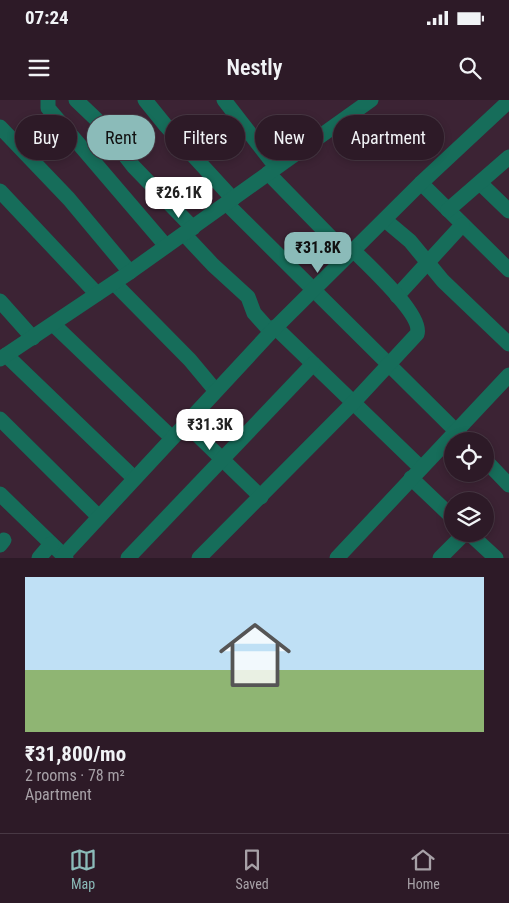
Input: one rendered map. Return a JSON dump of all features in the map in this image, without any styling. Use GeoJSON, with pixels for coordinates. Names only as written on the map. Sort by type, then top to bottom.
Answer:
{"type":"FeatureCollection","features":[{"type":"Feature","properties":{"kind":"street"},"geometry":{"type":"LineString","coordinates":[[48,100],[48,108],[166,246]]}},
{"type":"Feature","properties":{"kind":"street"},"geometry":{"type":"LineString","coordinates":[[76,100],[98,121],[132,166],[188,231],[213,265],[248,297],[254,313],[313,364],[353,403],[444,507]]}},
{"type":"Feature","properties":{"kind":"street"},"geometry":{"type":"LineString","coordinates":[[145,100],[230,201],[313,290],[457,432]]}},
{"type":"Feature","properties":{"kind":"street"},"geometry":{"type":"LineString","coordinates":[[198,558],[353,403],[390,364],[419,329],[410,312],[397,296],[351,253],[272,170],[224,100]]}},
{"type":"Feature","properties":{"kind":"street"},"geometry":{"type":"LineString","coordinates":[[134,478],[3,357],[130,272],[371,100]]}},
{"type":"Feature","properties":{"kind":"street"},"geometry":{"type":"LineString","coordinates":[[0,494],[64,557],[171,437],[273,329],[421,183],[509,101]]}},
{"type":"Feature","properties":{"kind":"street"},"geometry":{"type":"LineString","coordinates":[[0,127],[69,199],[130,272]]}},
{"type":"Feature","properties":{"kind":"street"},"geometry":{"type":"LineString","coordinates":[[448,210],[509,157]]}},
{"type":"Feature","properties":{"kind":"street"},"geometry":{"type":"LineString","coordinates":[[421,183],[509,270]]}},
{"type":"Feature","properties":{"kind":"street"},"geometry":{"type":"LineString","coordinates":[[480,183],[509,211]]}},
{"type":"Feature","properties":{"kind":"street"},"geometry":{"type":"LineString","coordinates":[[0,191],[97,294]]}},
{"type":"Feature","properties":{"kind":"street"},"geometry":{"type":"LineString","coordinates":[[385,220],[410,241],[443,281],[509,344]]}},
{"type":"Feature","properties":{"kind":"street"},"geometry":{"type":"LineString","coordinates":[[397,296],[462,225]]}},
{"type":"Feature","properties":{"kind":"street"},"geometry":{"type":"LineString","coordinates":[[114,283],[190,360],[215,390]]}},
{"type":"Feature","properties":{"kind":"street"},"geometry":{"type":"LineString","coordinates":[[0,301],[33,338]]}},
{"type":"Feature","properties":{"kind":"street"},"geometry":{"type":"LineString","coordinates":[[54,324],[171,437]]}},
{"type":"Feature","properties":{"kind":"street"},"geometry":{"type":"LineString","coordinates":[[128,558],[313,364]]}},
{"type":"Feature","properties":{"kind":"street"},"geometry":{"type":"LineString","coordinates":[[466,432],[509,375]]}},
{"type":"Feature","properties":{"kind":"street"},"geometry":{"type":"LineString","coordinates":[[0,419],[99,517]]}},
{"type":"Feature","properties":{"kind":"street"},"geometry":{"type":"LineString","coordinates":[[185,423],[261,497]]}},
{"type":"Feature","properties":{"kind":"street"},"geometry":{"type":"LineString","coordinates":[[337,558],[416,473],[444,451]]}},
{"type":"Feature","properties":{"kind":"street"},"geometry":{"type":"LineString","coordinates":[[494,469],[509,485]]}},
{"type":"Feature","properties":{"kind":"street"},"geometry":{"type":"LineString","coordinates":[[440,558],[456,542]]}},
{"type":"Feature","properties":{"kind":"street"},"geometry":{"type":"LineString","coordinates":[[479,542],[496,558]]}},
{"type":"Feature","properties":{"kind":"street"},"geometry":{"type":"LineString","coordinates":[[39,558],[51,544]]}}]}
